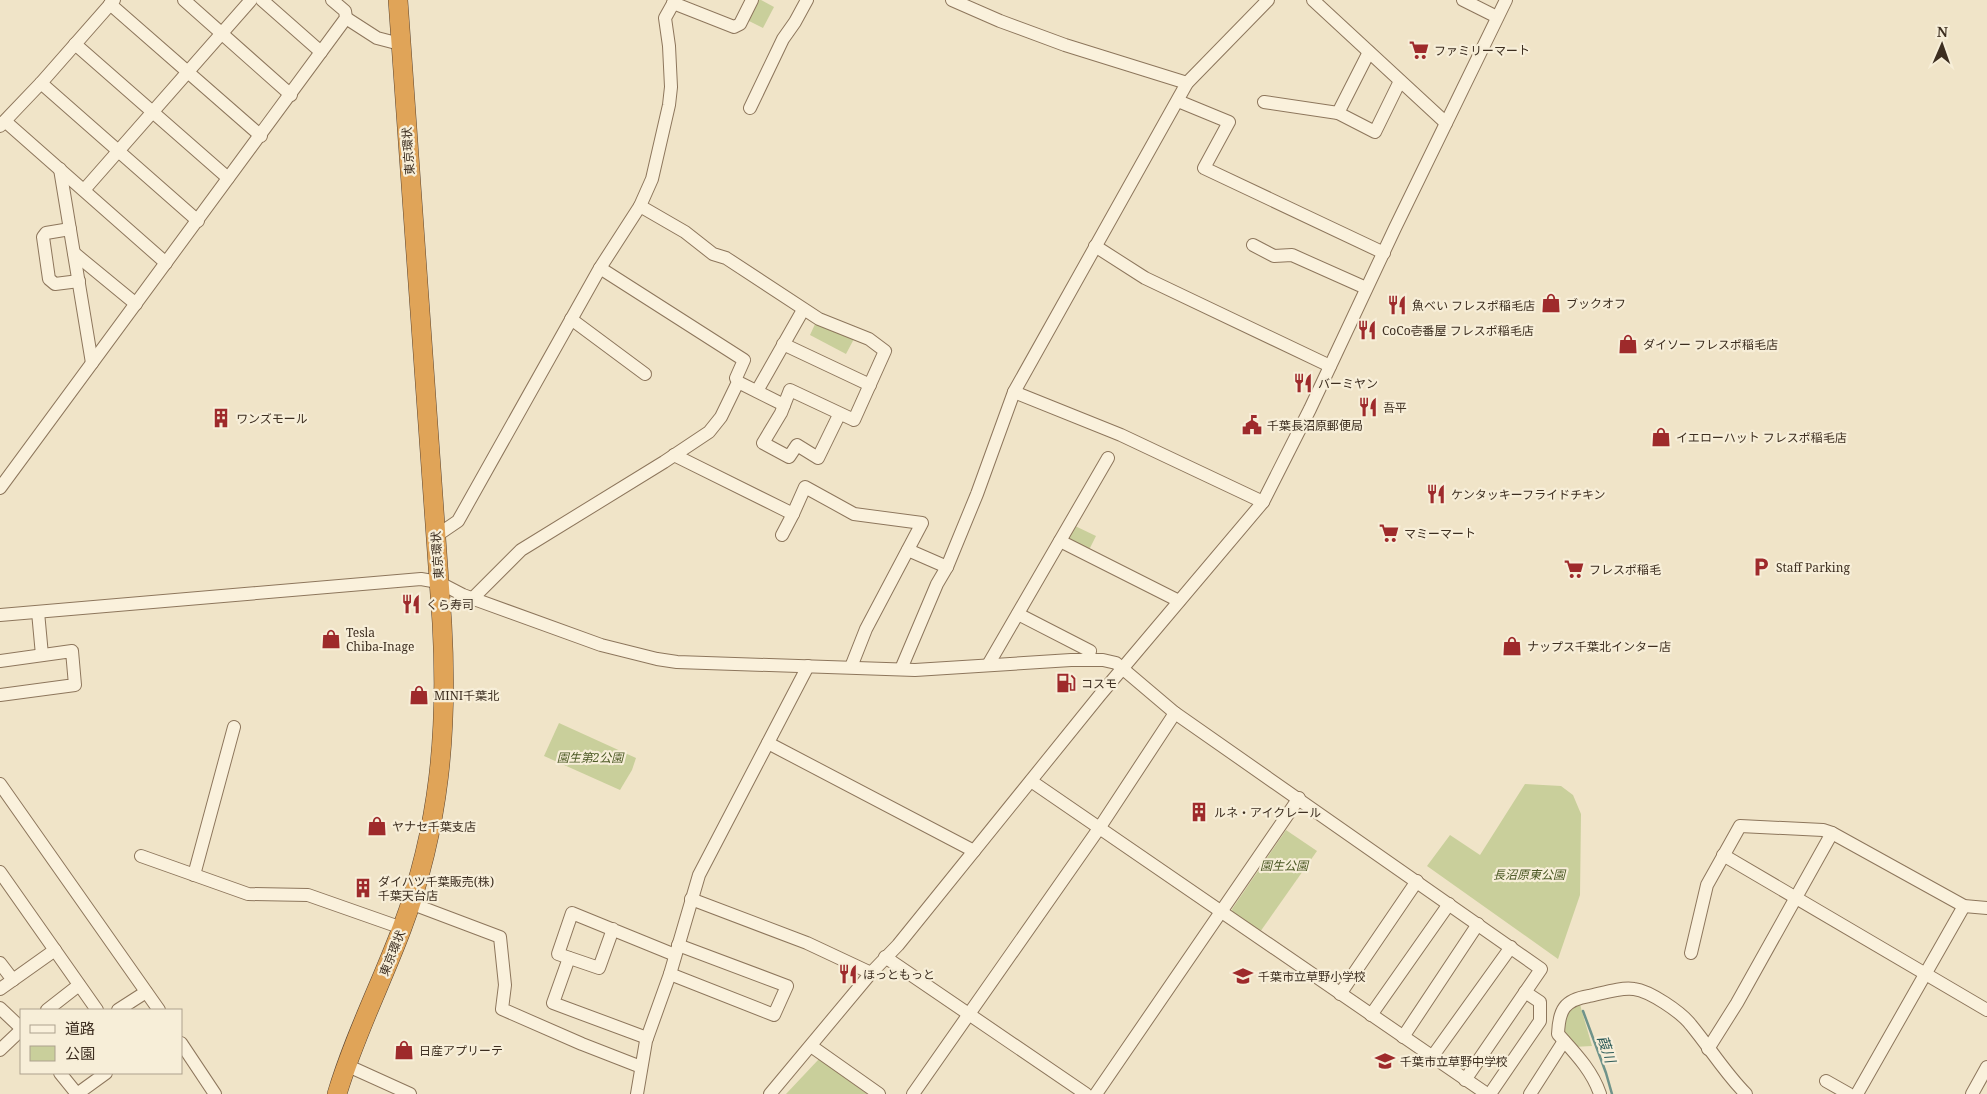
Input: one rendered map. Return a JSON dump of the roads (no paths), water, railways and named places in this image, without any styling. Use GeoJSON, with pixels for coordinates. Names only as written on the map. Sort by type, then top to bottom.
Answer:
{"type":"FeatureCollection","features":[{"type":"Feature","properties":{"kind":"highway","name":"東京環状"},"geometry":{"type":"LineString","coordinates":[[337,1094],[346,1065],[402,928],[422,867],[433,815],[444,733],[445,670],[398,0]]}},
{"type":"Feature","properties":{"kind":"street"},"geometry":{"type":"LineString","coordinates":[[184,0],[291,94]]}},
{"type":"Feature","properties":{"kind":"street"},"geometry":{"type":"LineString","coordinates":[[84,190],[251,0]]}},
{"type":"Feature","properties":{"kind":"street"},"geometry":{"type":"LineString","coordinates":[[262,0],[321,52]]}},
{"type":"Feature","properties":{"kind":"street"},"geometry":{"type":"LineString","coordinates":[[1,484],[261,136],[346,18],[345,11],[332,0]]}},
{"type":"Feature","properties":{"kind":"street"},"geometry":{"type":"LineString","coordinates":[[436,536],[458,521],[570,319],[640,206],[652,179],[669,105],[671,87],[670,54],[665,18],[674,1],[734,27],[740,24],[752,0]]}},
{"type":"Feature","properties":{"kind":"street"},"geometry":{"type":"LineString","coordinates":[[750,108],[783,39],[807,0]]}},
{"type":"Feature","properties":{"kind":"street"},"geometry":{"type":"LineString","coordinates":[[952,0],[1000,21],[1065,45],[1187,82]]}},
{"type":"Feature","properties":{"kind":"street"},"geometry":{"type":"LineString","coordinates":[[900,669],[937,584],[947,567],[979,488],[1014,392],[1187,82],[1268,0]]}},
{"type":"Feature","properties":{"kind":"street"},"geometry":{"type":"LineString","coordinates":[[1313,0],[1446,123]]}},
{"type":"Feature","properties":{"kind":"street"},"geometry":{"type":"LineString","coordinates":[[1463,0],[1497,17]]}},
{"type":"Feature","properties":{"kind":"street"},"geometry":{"type":"LineString","coordinates":[[770,1094],[871,973],[898,945],[1122,668],[1263,502],[1272,488],[1366,288],[1506,0]]}},
{"type":"Feature","properties":{"kind":"street"},"geometry":{"type":"LineString","coordinates":[[166,263],[60,169],[3,124],[112,2],[187,73],[261,136]]}},
{"type":"Feature","properties":{"kind":"street"},"geometry":{"type":"LineString","coordinates":[[346,18],[377,38],[400,44]]}},
{"type":"Feature","properties":{"kind":"street"},"geometry":{"type":"LineString","coordinates":[[75,44],[228,178]]}},
{"type":"Feature","properties":{"kind":"street"},"geometry":{"type":"LineString","coordinates":[[1338,113],[1369,52]]}},
{"type":"Feature","properties":{"kind":"street"},"geometry":{"type":"LineString","coordinates":[[1264,102],[1338,113],[1376,132],[1400,81]]}},
{"type":"Feature","properties":{"kind":"street"},"geometry":{"type":"LineString","coordinates":[[41,82],[198,221]]}},
{"type":"Feature","properties":{"kind":"street"},"geometry":{"type":"LineString","coordinates":[[1178,101],[1229,122],[1204,168],[1384,253]]}},
{"type":"Feature","properties":{"kind":"street"},"geometry":{"type":"LineString","coordinates":[[60,169],[92,363]]}},
{"type":"Feature","properties":{"kind":"street"},"geometry":{"type":"LineString","coordinates":[[640,206],[685,232],[713,254],[726,258],[819,319],[869,339],[885,351],[854,420],[790,390],[763,443],[789,457],[797,445],[818,458],[840,414]]}},
{"type":"Feature","properties":{"kind":"street"},"geometry":{"type":"LineString","coordinates":[[70,229],[46,233],[43,237],[49,279],[55,284],[79,281]]}},
{"type":"Feature","properties":{"kind":"street"},"geometry":{"type":"LineString","coordinates":[[1254,245],[1274,256],[1292,254],[1366,288]]}},
{"type":"Feature","properties":{"kind":"street"},"geometry":{"type":"LineString","coordinates":[[1095,246],[1145,278],[1330,366]]}},
{"type":"Feature","properties":{"kind":"street"},"geometry":{"type":"LineString","coordinates":[[74,253],[136,304]]}},
{"type":"Feature","properties":{"kind":"street"},"geometry":{"type":"LineString","coordinates":[[472,599],[521,550],[674,456],[715,426],[738,382],[736,378],[744,360],[600,268]]}},
{"type":"Feature","properties":{"kind":"street"},"geometry":{"type":"LineString","coordinates":[[757,391],[804,310]]}},
{"type":"Feature","properties":{"kind":"street"},"geometry":{"type":"LineString","coordinates":[[570,319],[645,374]]}},
{"type":"Feature","properties":{"kind":"street"},"geometry":{"type":"LineString","coordinates":[[783,344],[870,385]]}},
{"type":"Feature","properties":{"kind":"street"},"geometry":{"type":"LineString","coordinates":[[738,382],[784,405]]}},
{"type":"Feature","properties":{"kind":"street"},"geometry":{"type":"LineString","coordinates":[[1014,392],[1121,435],[1263,502]]}},
{"type":"Feature","properties":{"kind":"street"},"geometry":{"type":"LineString","coordinates":[[674,456],[793,514]]}},
{"type":"Feature","properties":{"kind":"street"},"geometry":{"type":"LineString","coordinates":[[988,665],[1108,458]]}},
{"type":"Feature","properties":{"kind":"street"},"geometry":{"type":"LineString","coordinates":[[782,535],[805,487],[854,514],[922,523],[866,630],[851,667]]}},
{"type":"Feature","properties":{"kind":"street"},"geometry":{"type":"LineString","coordinates":[[1060,541],[1179,601]]}},
{"type":"Feature","properties":{"kind":"street"},"geometry":{"type":"LineString","coordinates":[[908,550],[947,567]]}},
{"type":"Feature","properties":{"kind":"street"},"geometry":{"type":"LineString","coordinates":[[0,616],[430,580],[472,599],[601,645],[656,659],[677,662],[915,670],[1087,660],[1116,663],[1175,713],[1541,968],[1465,1080]]}},
{"type":"Feature","properties":{"kind":"street"},"geometry":{"type":"LineString","coordinates":[[38,612],[42,655]]}},
{"type":"Feature","properties":{"kind":"street"},"geometry":{"type":"LineString","coordinates":[[1018,614],[1090,651],[1087,660]]}},
{"type":"Feature","properties":{"kind":"street"},"geometry":{"type":"LineString","coordinates":[[0,661],[72,651],[75,685],[0,695]]}},
{"type":"Feature","properties":{"kind":"street"},"geometry":{"type":"LineString","coordinates":[[637,1094],[647,1038],[670,974],[691,899],[705,861],[808,666]]}},
{"type":"Feature","properties":{"kind":"street"},"geometry":{"type":"LineString","coordinates":[[913,1094],[968,1012],[1100,827],[1175,713]]}},
{"type":"Feature","properties":{"kind":"street"},"geometry":{"type":"LineString","coordinates":[[194,875],[234,727]]}},
{"type":"Feature","properties":{"kind":"street"},"geometry":{"type":"LineString","coordinates":[[768,743],[974,850]]}},
{"type":"Feature","properties":{"kind":"street"},"geometry":{"type":"LineString","coordinates":[[1031,780],[1488,1094],[1540,1020],[1540,1002],[1525,992]]}},
{"type":"Feature","properties":{"kind":"street"},"geometry":{"type":"LineString","coordinates":[[1,787],[158,1009]]}},
{"type":"Feature","properties":{"kind":"street"},"geometry":{"type":"LineString","coordinates":[[1096,1094],[1299,798]]}},
{"type":"Feature","properties":{"kind":"street"},"geometry":{"type":"LineString","coordinates":[[1691,953],[1707,885],[1740,826],[1823,830],[1832,833],[1964,906],[1987,908]]}},
{"type":"Feature","properties":{"kind":"street"},"geometry":{"type":"LineString","coordinates":[[1708,1050],[1738,1003],[1832,833]]}},
{"type":"Feature","properties":{"kind":"street"},"geometry":{"type":"LineString","coordinates":[[1723,855],[1987,1010]]}},
{"type":"Feature","properties":{"kind":"street"},"geometry":{"type":"LineString","coordinates":[[141,856],[248,894],[308,894],[402,928]]}},
{"type":"Feature","properties":{"kind":"street"},"geometry":{"type":"LineString","coordinates":[[0,872],[5,889],[55,950],[96,1009]]}},
{"type":"Feature","properties":{"kind":"street"},"geometry":{"type":"LineString","coordinates":[[1340,994],[1417,881]]}},
{"type":"Feature","properties":{"kind":"street"},"geometry":{"type":"LineString","coordinates":[[691,899],[807,943],[871,973]]}},
{"type":"Feature","properties":{"kind":"street"},"geometry":{"type":"LineString","coordinates":[[410,904],[500,937],[505,985],[502,1009],[641,1067]]}},
{"type":"Feature","properties":{"kind":"street"},"geometry":{"type":"LineString","coordinates":[[1371,1015],[1449,904]]}},
{"type":"Feature","properties":{"kind":"street"},"geometry":{"type":"LineString","coordinates":[[1857,1094],[1964,906]]}},
{"type":"Feature","properties":{"kind":"street"},"geometry":{"type":"LineString","coordinates":[[614,929],[599,968],[558,954],[572,913],[614,929],[787,986],[774,1015],[670,974]]}},
{"type":"Feature","properties":{"kind":"street"},"geometry":{"type":"LineString","coordinates":[[1403,1037],[1478,924]]}},
{"type":"Feature","properties":{"kind":"street"},"geometry":{"type":"LineString","coordinates":[[1432,1057],[1511,947]]}},
{"type":"Feature","properties":{"kind":"street"},"geometry":{"type":"LineString","coordinates":[[0,989],[55,950]]}},
{"type":"Feature","properties":{"kind":"street"},"geometry":{"type":"LineString","coordinates":[[885,957],[1086,1094]]}},
{"type":"Feature","properties":{"kind":"street"},"geometry":{"type":"LineString","coordinates":[[569,958],[553,1003],[647,1038]]}},
{"type":"Feature","properties":{"kind":"street"},"geometry":{"type":"LineString","coordinates":[[0,963],[13,980]]}},
{"type":"Feature","properties":{"kind":"street"},"geometry":{"type":"LineString","coordinates":[[47,1009],[79,985]]}},
{"type":"Feature","properties":{"kind":"street"},"geometry":{"type":"LineString","coordinates":[[1600,1094],[1596,1082],[1579,1056],[1558,1034],[1558,1018],[1565,1005],[1575,999],[1632,988],[1645,991],[1658,998],[1690,1024],[1733,1088],[1746,1094]]}},
{"type":"Feature","properties":{"kind":"street"},"geometry":{"type":"LineString","coordinates":[[120,1009],[146,992]]}},
{"type":"Feature","properties":{"kind":"street"},"geometry":{"type":"LineString","coordinates":[[0,1008],[20,1028]]}},
{"type":"Feature","properties":{"kind":"street"},"geometry":{"type":"LineString","coordinates":[[0,1050],[20,1030]]}},
{"type":"Feature","properties":{"kind":"street"},"geometry":{"type":"LineString","coordinates":[[1530,1094],[1564,1041]]}},
{"type":"Feature","properties":{"kind":"street"},"geometry":{"type":"LineString","coordinates":[[182,1044],[215,1094]]}},
{"type":"Feature","properties":{"kind":"street"},"geometry":{"type":"LineString","coordinates":[[811,1046],[879,1094]]}},
{"type":"Feature","properties":{"kind":"street"},"geometry":{"type":"LineString","coordinates":[[346,1065],[410,1094]]}},
{"type":"Feature","properties":{"kind":"street"},"geometry":{"type":"LineString","coordinates":[[1972,1094],[1987,1067]]}},
{"type":"Feature","properties":{"kind":"street"},"geometry":{"type":"LineString","coordinates":[[61,1074],[77,1094],[105,1074]]}},
{"type":"Feature","properties":{"kind":"street"},"geometry":{"type":"LineString","coordinates":[[1826,1081],[1849,1094]]}},
{"type":"Feature","properties":{"kind":"waterway","name":"葭川"},"geometry":{"type":"LineString","coordinates":[[1583,1011],[1612,1094]]}},
{"type":"Feature","properties":{"kind":"place","name":"ファミリーマート"},"geometry":{"type":"Point","coordinates":[1419,50]}},
{"type":"Feature","properties":{"kind":"place","name":"ブックオフ"},"geometry":{"type":"Point","coordinates":[1551,303]}},
{"type":"Feature","properties":{"kind":"place","name":"魚べい フレスポ稲毛店"},"geometry":{"type":"Point","coordinates":[1397,305]}},
{"type":"Feature","properties":{"kind":"place","name":"CoCo壱番屋 フレスポ稲毛店"},"geometry":{"type":"Point","coordinates":[1367,330]}},
{"type":"Feature","properties":{"kind":"place","name":"ダイソー フレスポ稲毛店"},"geometry":{"type":"Point","coordinates":[1628,344]}},
{"type":"Feature","properties":{"kind":"place","name":"バーミヤン"},"geometry":{"type":"Point","coordinates":[1303,383]}},
{"type":"Feature","properties":{"kind":"place","name":"吾平"},"geometry":{"type":"Point","coordinates":[1368,407]}},
{"type":"Feature","properties":{"kind":"place","name":"ワンズモール"},"geometry":{"type":"Point","coordinates":[221,418]}},
{"type":"Feature","properties":{"kind":"place","name":"千葉長沼原郵便局"},"geometry":{"type":"Point","coordinates":[1252,425]}},
{"type":"Feature","properties":{"kind":"place","name":"イエローハット フレスポ稲毛店"},"geometry":{"type":"Point","coordinates":[1661,437]}},
{"type":"Feature","properties":{"kind":"place","name":"ケンタッキーフライドチキン"},"geometry":{"type":"Point","coordinates":[1436,494]}},
{"type":"Feature","properties":{"kind":"place","name":"マミーマート"},"geometry":{"type":"Point","coordinates":[1389,533]}},
{"type":"Feature","properties":{"kind":"place","name":"Staff Parking"},"geometry":{"type":"Point","coordinates":[1761,567]}},
{"type":"Feature","properties":{"kind":"place","name":"フレスポ稲毛"},"geometry":{"type":"Point","coordinates":[1574,569]}},
{"type":"Feature","properties":{"kind":"place","name":"くら寿司"},"geometry":{"type":"Point","coordinates":[411,604]}},
{"type":"Feature","properties":{"kind":"place","name":"Tesla Chiba-Inage"},"geometry":{"type":"Point","coordinates":[331,639]}},
{"type":"Feature","properties":{"kind":"place","name":"ナップス千葉北インター店"},"geometry":{"type":"Point","coordinates":[1512,646]}},
{"type":"Feature","properties":{"kind":"place","name":"コスモ"},"geometry":{"type":"Point","coordinates":[1066,683]}},
{"type":"Feature","properties":{"kind":"place","name":"MINI千葉北"},"geometry":{"type":"Point","coordinates":[419,695]}},
{"type":"Feature","properties":{"kind":"place","name":"ルネ・アイクレール"},"geometry":{"type":"Point","coordinates":[1199,812]}},
{"type":"Feature","properties":{"kind":"place","name":"ヤナセ千葉支店"},"geometry":{"type":"Point","coordinates":[377,826]}},
{"type":"Feature","properties":{"kind":"place","name":"ダイハツ千葉販売(株) 千葉天台店"},"geometry":{"type":"Point","coordinates":[363,888]}},
{"type":"Feature","properties":{"kind":"place","name":"ほっともっと"},"geometry":{"type":"Point","coordinates":[848,974]}},
{"type":"Feature","properties":{"kind":"place","name":"千葉市立草野小学校"},"geometry":{"type":"Point","coordinates":[1243,976]}},
{"type":"Feature","properties":{"kind":"place","name":"日産アプリーテ"},"geometry":{"type":"Point","coordinates":[404,1050]}},
{"type":"Feature","properties":{"kind":"place","name":"千葉市立草野中学校"},"geometry":{"type":"Point","coordinates":[1385,1061]}},
{"type":"Feature","properties":{"kind":"park label","name":"園生第2公園"},"geometry":{"type":"Point","coordinates":[590,757]}},
{"type":"Feature","properties":{"kind":"park label","name":"園生公園"},"geometry":{"type":"Point","coordinates":[1284,865]}},
{"type":"Feature","properties":{"kind":"park label","name":"長沼原東公園"},"geometry":{"type":"Point","coordinates":[1529,874]}}]}
